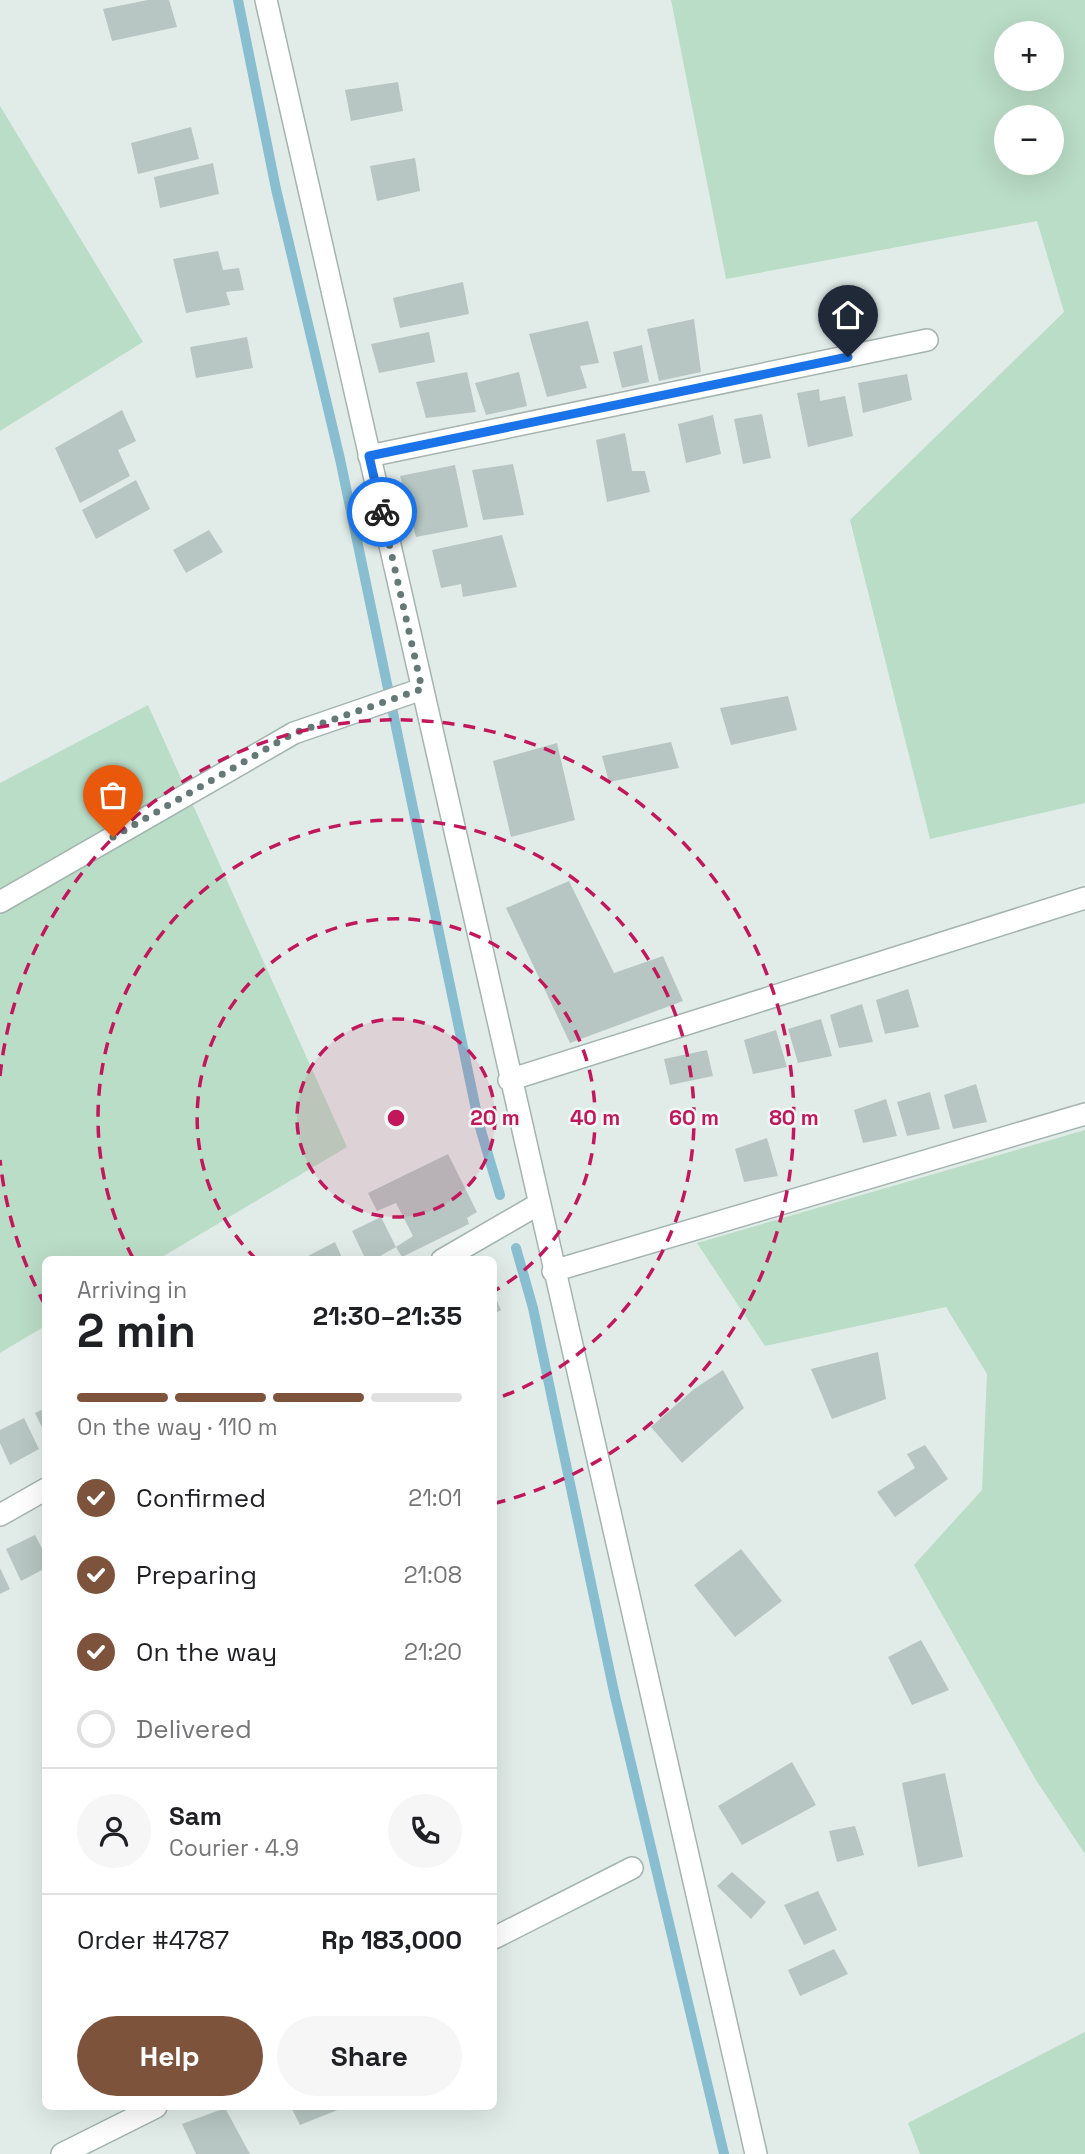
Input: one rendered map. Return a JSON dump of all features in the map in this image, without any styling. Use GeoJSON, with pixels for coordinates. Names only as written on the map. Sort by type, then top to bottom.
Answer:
{"type":"FeatureCollection","features":[{"type":"Feature","properties":{"kind":"street"},"geometry":{"type":"LineString","coordinates":[[266,0],[369,456],[416,691],[509,1080],[755,2154]]}},
{"type":"Feature","properties":{"kind":"street"},"geometry":{"type":"LineString","coordinates":[[369,456],[927,340]]}},
{"type":"Feature","properties":{"kind":"street"},"geometry":{"type":"LineString","coordinates":[[0,902],[294,733],[416,691]]}},
{"type":"Feature","properties":{"kind":"street"},"geometry":{"type":"LineString","coordinates":[[509,1080],[1085,898]]}},
{"type":"Feature","properties":{"kind":"street"},"geometry":{"type":"LineString","coordinates":[[553,1271],[1085,1114]]}},
{"type":"Feature","properties":{"kind":"street"},"geometry":{"type":"LineString","coordinates":[[449,1256],[537,1205]]}},
{"type":"Feature","properties":{"kind":"street"},"geometry":{"type":"LineString","coordinates":[[0,1515],[42,1491]]}},
{"type":"Feature","properties":{"kind":"street"},"geometry":{"type":"LineString","coordinates":[[497,1936],[632,1868]]}},
{"type":"Feature","properties":{"kind":"street"},"geometry":{"type":"LineString","coordinates":[[62,2154],[150,2110]]}},
{"type":"Feature","properties":{"kind":"green space"},"geometry":{"type":"Polygon","coordinates":[[[671,0],[1085,0],[1085,803],[930,839],[850,520],[1064,312],[1037,221],[726,279],[671,0]]]}},
{"type":"Feature","properties":{"kind":"green space"},"geometry":{"type":"Polygon","coordinates":[[[0,106],[143,342],[0,431],[0,106]]]}},
{"type":"Feature","properties":{"kind":"green space"},"geometry":{"type":"Polygon","coordinates":[[[148,705],[347,1147],[164,1256],[42,1256],[42,1328],[0,1353],[0,783],[148,705]]]}},
{"type":"Feature","properties":{"kind":"green space"},"geometry":{"type":"Polygon","coordinates":[[[1085,1130],[1085,1854],[1036,1780],[914,1565],[982,1490],[987,1374],[946,1307],[765,1346],[697,1243],[1085,1130]]]}},
{"type":"Feature","properties":{"kind":"green space"},"geometry":{"type":"Polygon","coordinates":[[[1085,2032],[1085,2154],[920,2154],[908,2123],[1085,2032]]]}},
{"type":"Feature","properties":{"kind":"building"},"geometry":{"type":"Polygon","coordinates":[[[148,0],[169,0],[177,27],[112,41],[103,9],[148,0]]]}},
{"type":"Feature","properties":{"kind":"building"},"geometry":{"type":"Polygon","coordinates":[[[398,82],[403,111],[351,121],[345,90],[398,82]]]}},
{"type":"Feature","properties":{"kind":"building"},"geometry":{"type":"Polygon","coordinates":[[[191,127],[199,159],[138,174],[131,143],[191,127]]]}},
{"type":"Feature","properties":{"kind":"building"},"geometry":{"type":"Polygon","coordinates":[[[415,158],[420,191],[377,201],[370,166],[415,158]]]}},
{"type":"Feature","properties":{"kind":"building"},"geometry":{"type":"Polygon","coordinates":[[[213,163],[219,194],[160,208],[154,177],[213,163]]]}},
{"type":"Feature","properties":{"kind":"building"},"geometry":{"type":"Polygon","coordinates":[[[218,251],[223,270],[239,268],[244,290],[226,292],[230,305],[186,313],[173,259],[218,251]]]}},
{"type":"Feature","properties":{"kind":"building"},"geometry":{"type":"Polygon","coordinates":[[[463,282],[469,314],[400,328],[393,298],[463,282]]]}},
{"type":"Feature","properties":{"kind":"building"},"geometry":{"type":"Polygon","coordinates":[[[694,319],[701,372],[659,381],[647,329],[694,319]]]}},
{"type":"Feature","properties":{"kind":"building"},"geometry":{"type":"Polygon","coordinates":[[[588,321],[599,363],[580,366],[587,388],[547,397],[529,334],[588,321]]]}},
{"type":"Feature","properties":{"kind":"building"},"geometry":{"type":"Polygon","coordinates":[[[429,332],[435,362],[379,373],[371,344],[429,332]]]}},
{"type":"Feature","properties":{"kind":"building"},"geometry":{"type":"Polygon","coordinates":[[[247,337],[253,368],[196,378],[190,347],[247,337]]]}},
{"type":"Feature","properties":{"kind":"building"},"geometry":{"type":"Polygon","coordinates":[[[642,345],[649,382],[622,388],[613,352],[642,345]]]}},
{"type":"Feature","properties":{"kind":"building"},"geometry":{"type":"Polygon","coordinates":[[[467,372],[476,412],[426,418],[416,382],[467,372]]]}},
{"type":"Feature","properties":{"kind":"building"},"geometry":{"type":"Polygon","coordinates":[[[519,372],[527,406],[486,415],[475,383],[519,372]]]}},
{"type":"Feature","properties":{"kind":"building"},"geometry":{"type":"Polygon","coordinates":[[[907,374],[912,400],[863,413],[858,383],[907,374]]]}},
{"type":"Feature","properties":{"kind":"building"},"geometry":{"type":"Polygon","coordinates":[[[819,389],[820,401],[845,396],[853,436],[808,447],[797,393],[819,389]]]}},
{"type":"Feature","properties":{"kind":"building"},"geometry":{"type":"Polygon","coordinates":[[[122,410],[136,441],[118,450],[130,476],[80,503],[55,448],[122,410]]]}},
{"type":"Feature","properties":{"kind":"building"},"geometry":{"type":"Polygon","coordinates":[[[762,414],[771,458],[743,464],[734,419],[762,414]]]}},
{"type":"Feature","properties":{"kind":"building"},"geometry":{"type":"Polygon","coordinates":[[[713,415],[721,454],[686,463],[678,424],[713,415]]]}},
{"type":"Feature","properties":{"kind":"building"},"geometry":{"type":"Polygon","coordinates":[[[625,433],[632,471],[645,471],[650,492],[607,502],[596,440],[625,433]]]}},
{"type":"Feature","properties":{"kind":"building"},"geometry":{"type":"Polygon","coordinates":[[[513,464],[524,515],[483,520],[472,470],[513,464]]]}},
{"type":"Feature","properties":{"kind":"building"},"geometry":{"type":"Polygon","coordinates":[[[455,465],[468,527],[416,537],[400,476],[455,465]]]}},
{"type":"Feature","properties":{"kind":"building"},"geometry":{"type":"Polygon","coordinates":[[[136,480],[150,509],[96,539],[82,510],[136,480]]]}},
{"type":"Feature","properties":{"kind":"building"},"geometry":{"type":"Polygon","coordinates":[[[209,530],[223,552],[186,573],[173,550],[209,530]]]}},
{"type":"Feature","properties":{"kind":"building"},"geometry":{"type":"Polygon","coordinates":[[[502,535],[517,587],[463,597],[461,584],[441,588],[432,550],[502,535]]]}},
{"type":"Feature","properties":{"kind":"building"},"geometry":{"type":"Polygon","coordinates":[[[788,696],[797,730],[731,745],[720,708],[788,696]]]}},
{"type":"Feature","properties":{"kind":"building"},"geometry":{"type":"Polygon","coordinates":[[[671,742],[679,768],[609,782],[602,756],[671,742]]]}},
{"type":"Feature","properties":{"kind":"building"},"geometry":{"type":"Polygon","coordinates":[[[557,743],[575,820],[511,837],[493,761],[557,743]]]}},
{"type":"Feature","properties":{"kind":"building"},"geometry":{"type":"Polygon","coordinates":[[[569,881],[614,973],[663,956],[683,1001],[570,1043],[506,908],[569,881]]]}},
{"type":"Feature","properties":{"kind":"building"},"geometry":{"type":"Polygon","coordinates":[[[908,989],[919,1027],[885,1034],[876,1000],[908,989]]]}},
{"type":"Feature","properties":{"kind":"building"},"geometry":{"type":"Polygon","coordinates":[[[862,1004],[873,1042],[839,1048],[830,1015],[862,1004]]]}},
{"type":"Feature","properties":{"kind":"building"},"geometry":{"type":"Polygon","coordinates":[[[821,1019],[832,1056],[798,1063],[788,1029],[821,1019]]]}},
{"type":"Feature","properties":{"kind":"building"},"geometry":{"type":"Polygon","coordinates":[[[776,1030],[787,1067],[753,1074],[744,1040],[776,1030]]]}},
{"type":"Feature","properties":{"kind":"building"},"geometry":{"type":"Polygon","coordinates":[[[707,1050],[713,1076],[670,1085],[664,1059],[707,1050]]]}},
{"type":"Feature","properties":{"kind":"building"},"geometry":{"type":"Polygon","coordinates":[[[976,1084],[987,1122],[953,1129],[944,1095],[976,1084]]]}},
{"type":"Feature","properties":{"kind":"building"},"geometry":{"type":"Polygon","coordinates":[[[930,1092],[940,1129],[907,1136],[897,1102],[930,1092]]]}},
{"type":"Feature","properties":{"kind":"building"},"geometry":{"type":"Polygon","coordinates":[[[886,1099],[897,1136],[863,1143],[854,1110],[886,1099]]]}},
{"type":"Feature","properties":{"kind":"building"},"geometry":{"type":"Polygon","coordinates":[[[767,1138],[778,1176],[744,1182],[735,1149],[767,1138]]]}},
{"type":"Feature","properties":{"kind":"building"},"geometry":{"type":"Polygon","coordinates":[[[448,1154],[477,1212],[467,1218],[469,1224],[401,1256],[396,1247],[413,1236],[396,1203],[377,1211],[368,1193],[448,1154]]]}},
{"type":"Feature","properties":{"kind":"building"},"geometry":{"type":"Polygon","coordinates":[[[381,1217],[396,1247],[380,1256],[364,1256],[352,1231],[381,1217]]]}},
{"type":"Feature","properties":{"kind":"building"},"geometry":{"type":"Polygon","coordinates":[[[335,1242],[341,1256],[308,1256],[335,1242]]]}},
{"type":"Feature","properties":{"kind":"building"},"geometry":{"type":"Polygon","coordinates":[[[878,1352],[886,1399],[832,1419],[811,1369],[878,1352]]]}},
{"type":"Feature","properties":{"kind":"building"},"geometry":{"type":"Polygon","coordinates":[[[723,1370],[744,1408],[682,1463],[651,1427],[694,1389],[723,1370]]]}},
{"type":"Feature","properties":{"kind":"building"},"geometry":{"type":"Polygon","coordinates":[[[42,1410],[42,1428],[35,1413],[42,1410]]]}},
{"type":"Feature","properties":{"kind":"building"},"geometry":{"type":"Polygon","coordinates":[[[24,1418],[39,1449],[10,1465],[0,1443],[0,1430],[24,1418]]]}},
{"type":"Feature","properties":{"kind":"building"},"geometry":{"type":"Polygon","coordinates":[[[925,1445],[948,1479],[895,1517],[877,1492],[915,1468],[907,1454],[925,1445]]]}},
{"type":"Feature","properties":{"kind":"building"},"geometry":{"type":"Polygon","coordinates":[[[35,1535],[42,1548],[42,1570],[21,1581],[6,1549],[35,1535]]]}},
{"type":"Feature","properties":{"kind":"building"},"geometry":{"type":"Polygon","coordinates":[[[741,1549],[782,1601],[735,1637],[694,1585],[741,1549]]]}},
{"type":"Feature","properties":{"kind":"building"},"geometry":{"type":"Polygon","coordinates":[[[0,1568],[10,1589],[0,1594],[0,1568]]]}},
{"type":"Feature","properties":{"kind":"building"},"geometry":{"type":"Polygon","coordinates":[[[921,1640],[949,1690],[912,1705],[888,1657],[921,1640]]]}},
{"type":"Feature","properties":{"kind":"building"},"geometry":{"type":"Polygon","coordinates":[[[792,1762],[816,1805],[742,1845],[718,1806],[792,1762]]]}},
{"type":"Feature","properties":{"kind":"building"},"geometry":{"type":"Polygon","coordinates":[[[945,1773],[963,1857],[918,1867],[902,1783],[945,1773]]]}},
{"type":"Feature","properties":{"kind":"building"},"geometry":{"type":"Polygon","coordinates":[[[855,1826],[864,1855],[837,1862],[829,1831],[855,1826]]]}},
{"type":"Feature","properties":{"kind":"building"},"geometry":{"type":"Polygon","coordinates":[[[732,1872],[766,1902],[751,1919],[717,1886],[732,1872]]]}},
{"type":"Feature","properties":{"kind":"building"},"geometry":{"type":"Polygon","coordinates":[[[818,1891],[837,1930],[804,1945],[784,1905],[818,1891]]]}},
{"type":"Feature","properties":{"kind":"building"},"geometry":{"type":"Polygon","coordinates":[[[834,1949],[848,1974],[800,1996],[788,1970],[834,1949]]]}},
{"type":"Feature","properties":{"kind":"building"},"geometry":{"type":"Polygon","coordinates":[[[226,2110],[250,2154],[196,2154],[182,2124],[226,2110]]]}},
{"type":"Feature","properties":{"kind":"building"},"geometry":{"type":"Polygon","coordinates":[[[292,2110],[338,2110],[300,2125],[292,2110]]]}},
{"type":"Feature","properties":{"kind":"waterway"},"geometry":{"type":"LineString","coordinates":[[238,0],[276,189],[340,459],[479,1124],[500,1195]]}},
{"type":"Feature","properties":{"kind":"waterway"},"geometry":{"type":"LineString","coordinates":[[516,1248],[533,1308],[614,1692],[724,2154]]}},
{"type":"Feature","properties":{"kind":"way so far"},"geometry":{"type":"LineString","coordinates":[[113,837],[294,733],[422,689],[382,512]]}},
{"type":"Feature","properties":{"kind":"route"},"geometry":{"type":"LineString","coordinates":[[382,512],[369,456],[848,357]]}}]}
